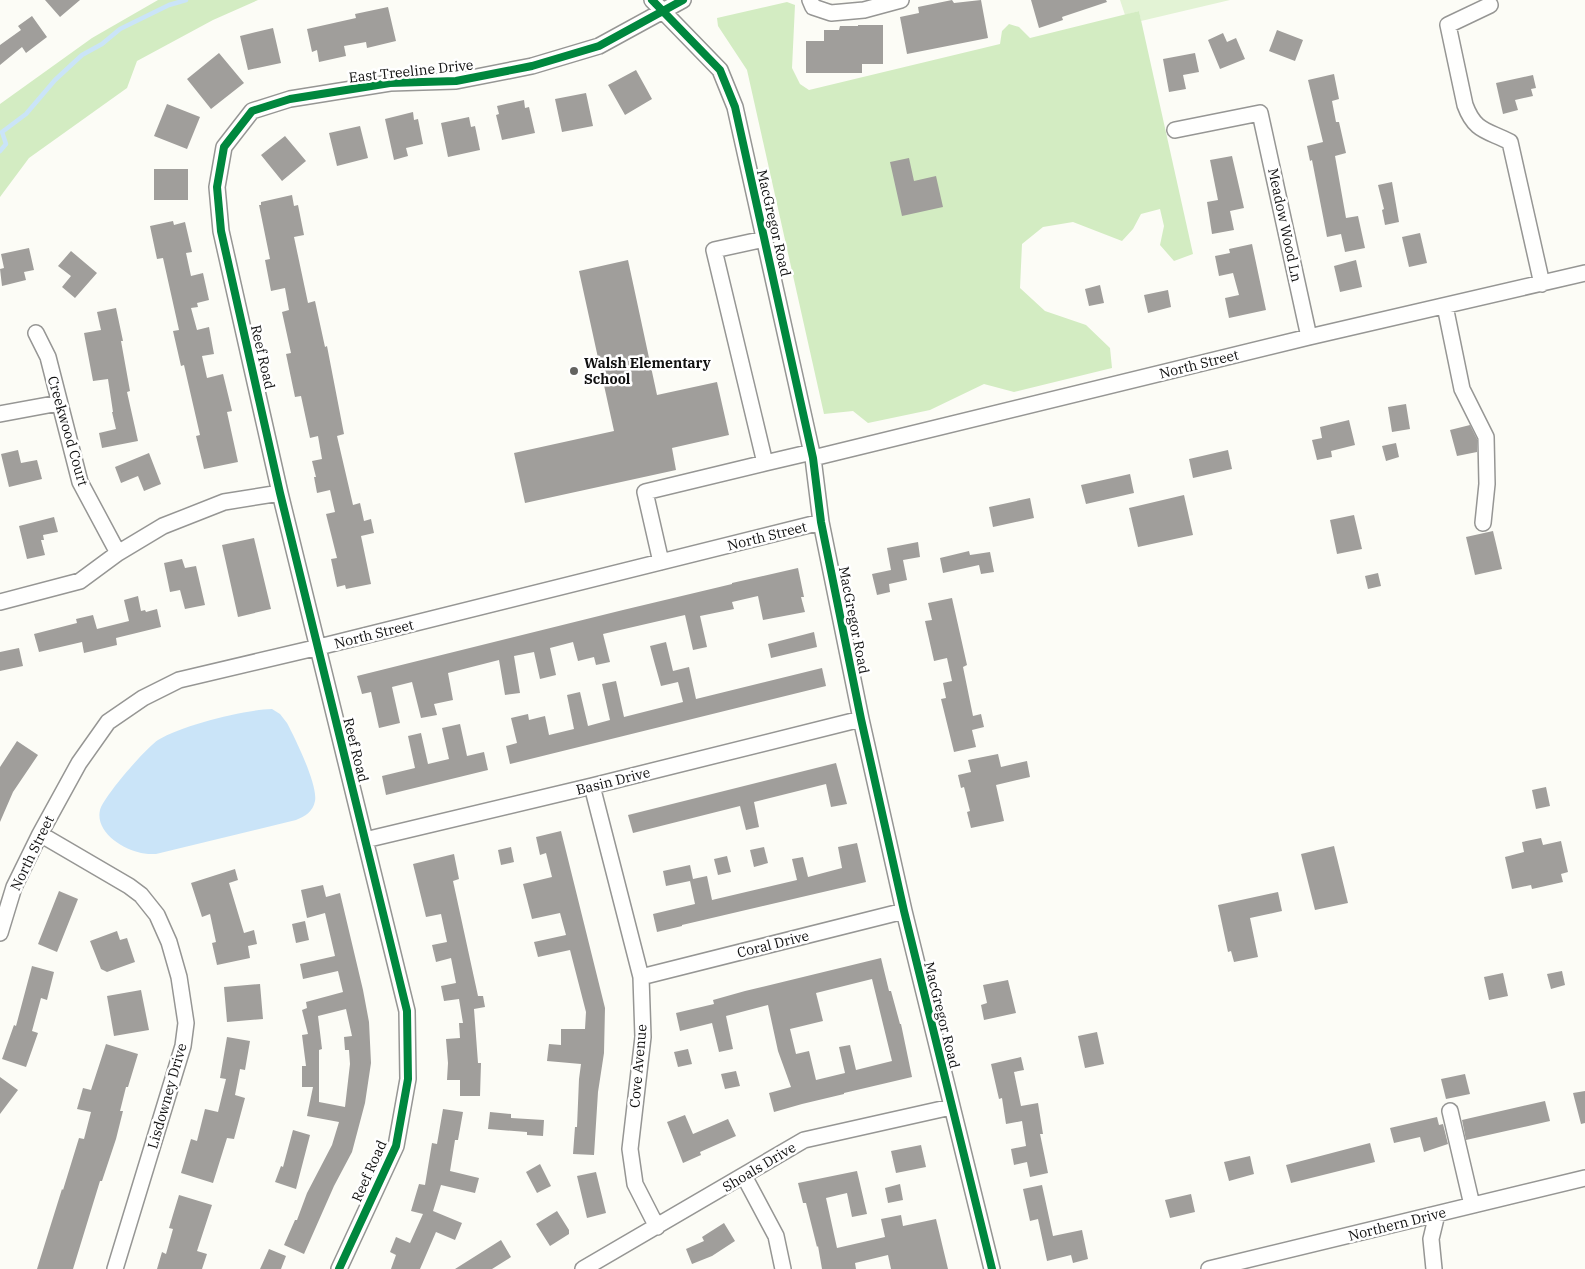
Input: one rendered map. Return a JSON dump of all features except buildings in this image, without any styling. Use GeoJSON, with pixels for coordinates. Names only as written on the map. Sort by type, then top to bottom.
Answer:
{"type":"FeatureCollection","features":[{"type":"Feature","properties":{"kind":"street","name":"East Treeline Drive"},"geometry":{"type":"LineString","coordinates":[[222,231],[217,187],[224,147],[252,111],[290,99],[390,83],[456,81],[532,66],[599,46],[656,5],[683,0]]}},
{"type":"Feature","properties":{"kind":"street"},"geometry":{"type":"LineString","coordinates":[[810,0],[813,7],[831,13],[864,10],[901,0]]}},
{"type":"Feature","properties":{"kind":"street","name":"MacGregor Road"},"geometry":{"type":"LineString","coordinates":[[656,5],[720,70],[735,108],[813,455],[821,522],[861,719],[904,911],[992,1269]]}},
{"type":"Feature","properties":{"kind":"street"},"geometry":{"type":"LineString","coordinates":[[1490,5],[1448,25],[1469,116],[1480,129],[1510,142],[1542,284]]}},
{"type":"Feature","properties":{"kind":"street","name":"Meadow Wood Ln"},"geometry":{"type":"LineString","coordinates":[[1175,130],[1260,113],[1309,337]]}},
{"type":"Feature","properties":{"kind":"street","name":"Reef Road"},"geometry":{"type":"LineString","coordinates":[[222,231],[280,493],[407,1011],[408,1079],[396,1146],[339,1269]]}},
{"type":"Feature","properties":{"kind":"street"},"geometry":{"type":"LineString","coordinates":[[764,239],[714,250],[765,463]]}},
{"type":"Feature","properties":{"kind":"street","name":"North Street"},"geometry":{"type":"LineString","coordinates":[[661,562],[645,492],[765,463],[813,455],[1585,273]]}},
{"type":"Feature","properties":{"kind":"street"},"geometry":{"type":"LineString","coordinates":[[1444,306],[1462,389],[1486,437],[1488,456],[1483,523]]}},
{"type":"Feature","properties":{"kind":"street","name":"Creekwood Court"},"geometry":{"type":"LineString","coordinates":[[36,333],[48,357],[80,482],[118,554]]}},
{"type":"Feature","properties":{"kind":"street"},"geometry":{"type":"LineString","coordinates":[[0,414],[59,404]]}},
{"type":"Feature","properties":{"kind":"street"},"geometry":{"type":"LineString","coordinates":[[0,602],[80,581],[118,554],[163,526],[224,502],[280,493]]}},
{"type":"Feature","properties":{"kind":"street","name":"North Street"},"geometry":{"type":"LineString","coordinates":[[0,933],[14,888],[40,834],[79,763],[108,722],[142,698],[179,680],[821,522]]}},
{"type":"Feature","properties":{"kind":"street","name":"Basin Drive"},"geometry":{"type":"LineString","coordinates":[[365,840],[861,719]]}},
{"type":"Feature","properties":{"kind":"street","name":"Cove Avenue"},"geometry":{"type":"LineString","coordinates":[[592,786],[641,977],[643,1038],[630,1149],[635,1184],[657,1227]]}},
{"type":"Feature","properties":{"kind":"street","name":"Lisdowney Drive"},"geometry":{"type":"LineString","coordinates":[[40,834],[129,886],[148,904],[157,915],[169,942],[184,1004],[186,1023],[183,1046],[115,1269]]}},
{"type":"Feature","properties":{"kind":"street","name":"Coral Drive"},"geometry":{"type":"LineString","coordinates":[[641,977],[904,911]]}},
{"type":"Feature","properties":{"kind":"street","name":"Shoals Drive"},"geometry":{"type":"LineString","coordinates":[[583,1269],[804,1140],[951,1107]]}},
{"type":"Feature","properties":{"kind":"street"},"geometry":{"type":"LineString","coordinates":[[1450,1111],[1472,1205]]}},
{"type":"Feature","properties":{"kind":"street"},"geometry":{"type":"LineString","coordinates":[[744,1176],[776,1236],[783,1269]]}},
{"type":"Feature","properties":{"kind":"street","name":"Northern Drive"},"geometry":{"type":"LineString","coordinates":[[1209,1269],[1585,1178]]}},
{"type":"Feature","properties":{"kind":"street"},"geometry":{"type":"LineString","coordinates":[[1434,1269],[1431,1239],[1437,1214]]}},
{"type":"Feature","properties":{"kind":"green space"},"geometry":{"type":"Polygon","coordinates":[[[158,0],[258,0],[213,20],[137,61],[127,88],[29,158],[0,197],[0,104],[92,38],[158,0]]]}},
{"type":"Feature","properties":{"kind":"green space"},"geometry":{"type":"Polygon","coordinates":[[[1120,0],[1230,0],[1141,21],[1139,11],[1125,15],[1120,0]]]}},
{"type":"Feature","properties":{"kind":"green space"},"geometry":{"type":"Polygon","coordinates":[[[787,2],[795,5],[792,68],[800,84],[809,90],[1000,44],[1002,31],[1009,24],[1019,27],[1030,38],[1139,11],[1193,254],[1174,261],[1160,245],[1164,226],[1160,209],[1141,214],[1133,229],[1122,241],[1073,222],[1043,227],[1022,244],[1020,288],[1045,311],[1086,325],[1110,348],[1112,368],[1014,392],[984,384],[930,410],[868,423],[853,411],[824,414],[747,70],[718,26],[717,18],[787,2]]]}},
{"type":"Feature","properties":{"kind":"water"},"geometry":{"type":"Polygon","coordinates":[[[272,709],[280,714],[287,723],[313,784],[315,801],[310,811],[305,815],[296,820],[156,854],[141,853],[126,848],[111,838],[106,832],[100,818],[100,810],[103,803],[126,773],[158,740],[182,729],[214,719],[245,712],[272,709]]]}},
{"type":"Feature","properties":{"kind":"waterway"},"geometry":{"type":"LineString","coordinates":[[0,151],[6,144],[2,132],[26,114],[55,80],[82,55],[102,44],[120,29],[169,5],[186,0]]}},
{"type":"Feature","properties":{"kind":"cycle path"},"geometry":{"type":"LineString","coordinates":[[652,0],[720,70],[735,107],[813,458],[821,522],[861,719],[904,911],[992,1269]]}},
{"type":"Feature","properties":{"kind":"cycle path"},"geometry":{"type":"LineString","coordinates":[[339,1269],[396,1146],[408,1079],[407,1011],[280,493],[221,231],[217,187],[224,147],[252,111],[290,99],[390,83],[456,81],[532,66],[599,46],[683,0]]}},
{"type":"Feature","properties":{"kind":"place","name":"Walsh Elementary School"},"geometry":{"type":"Point","coordinates":[574,371]}}]}
